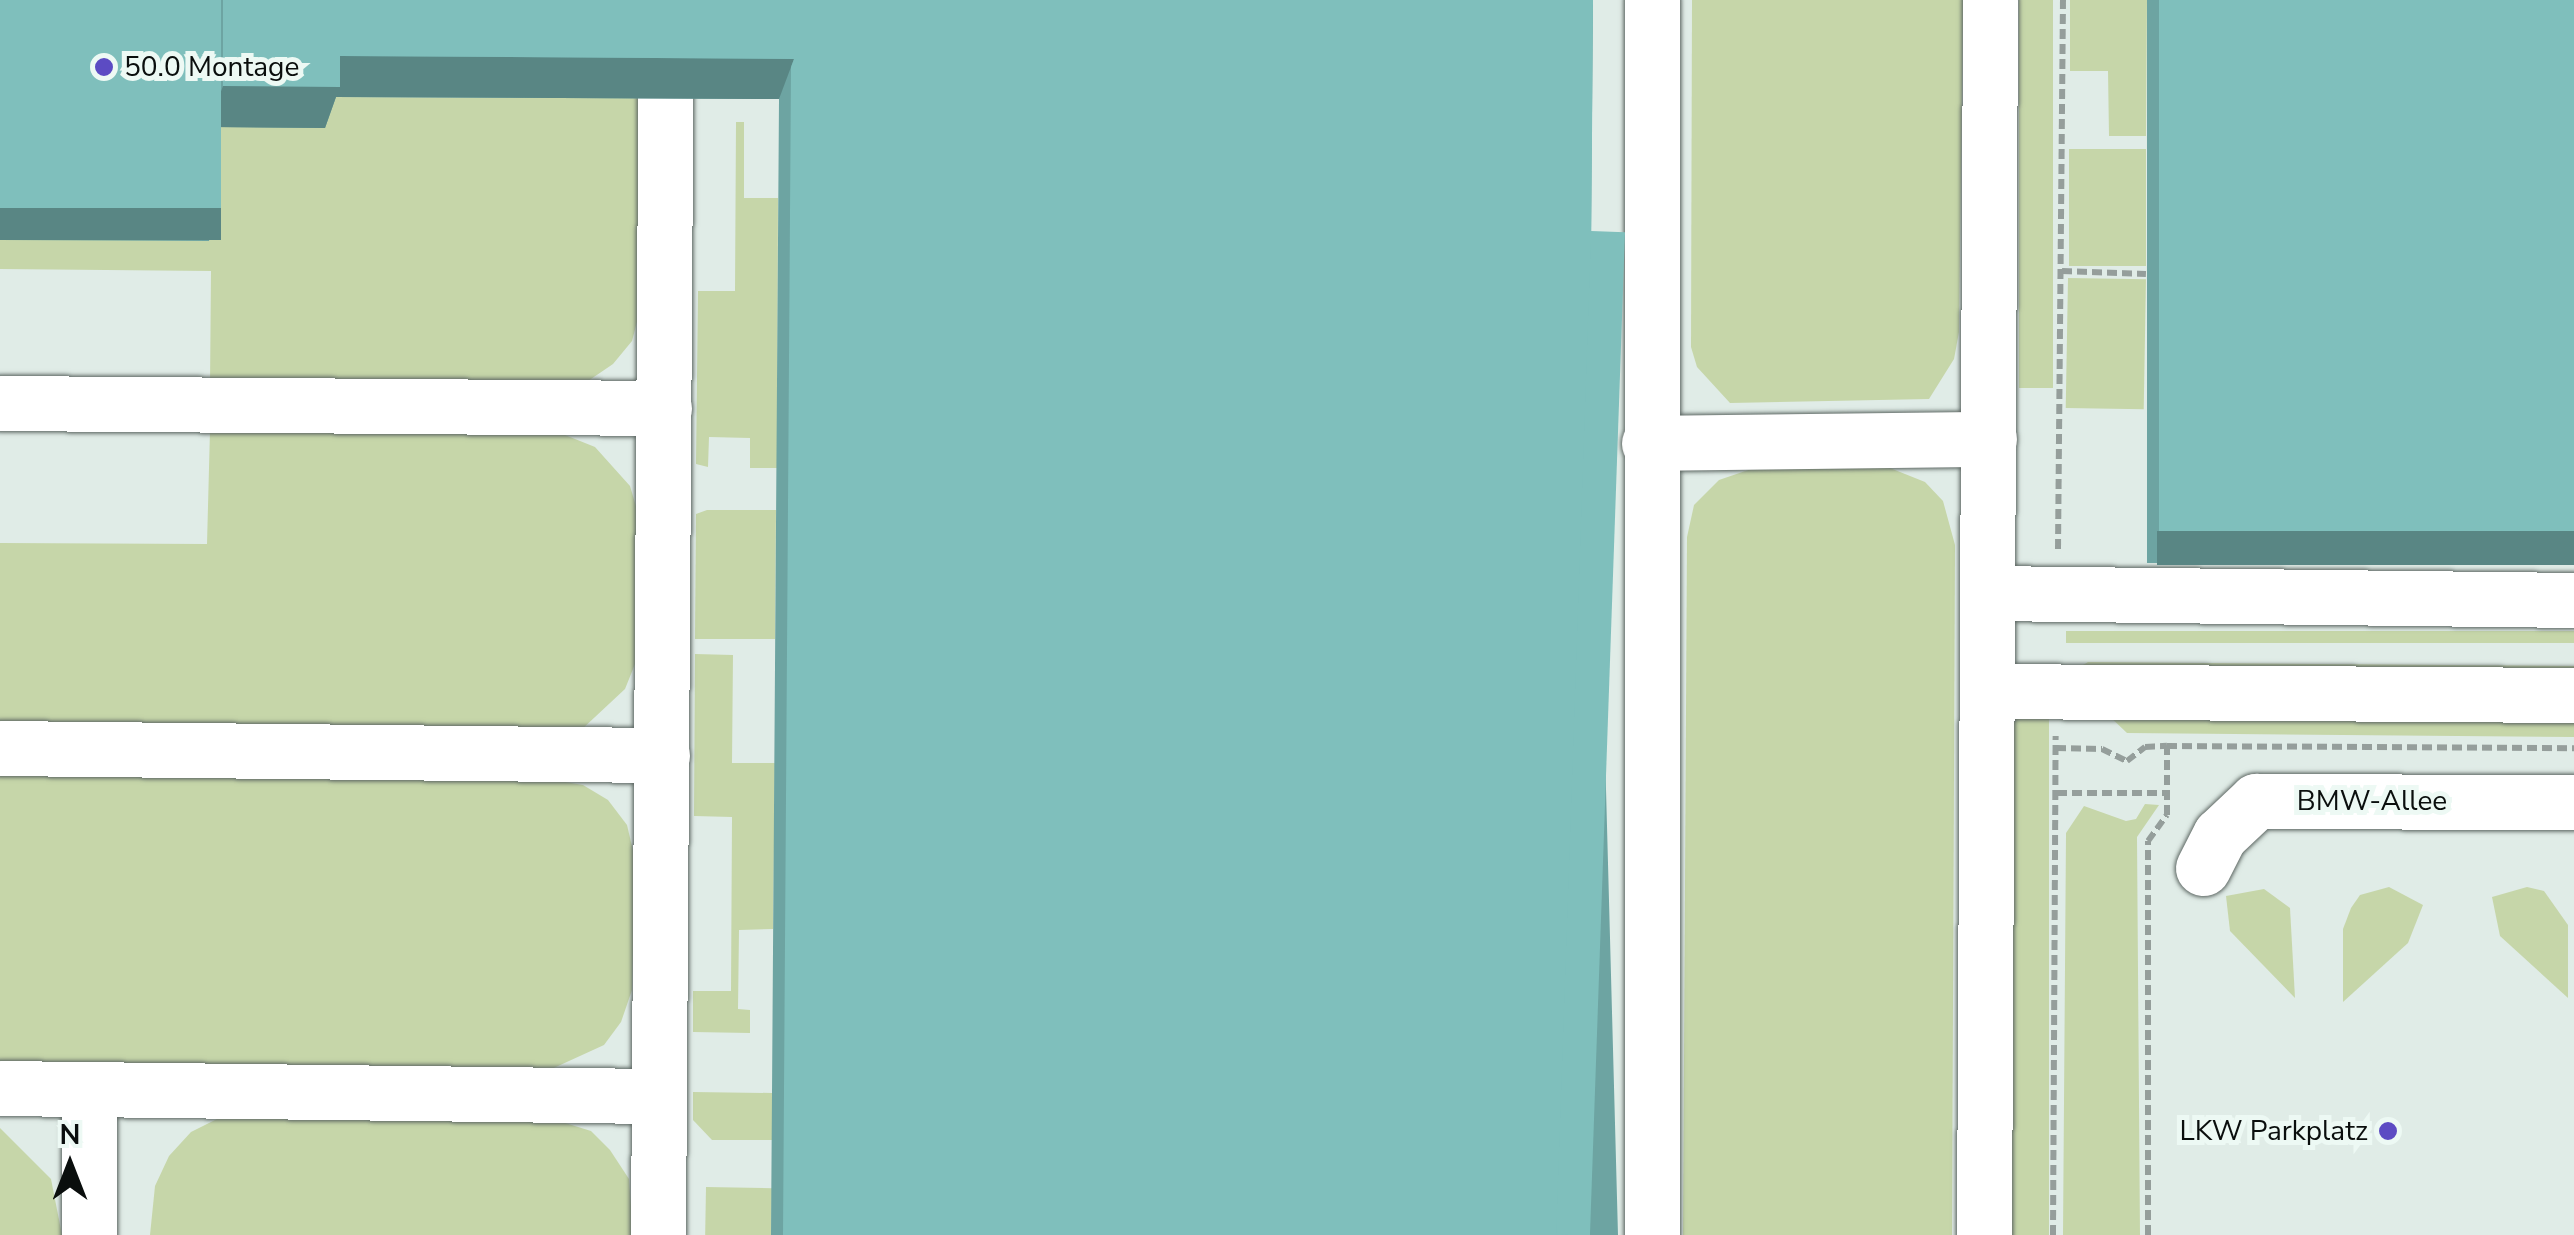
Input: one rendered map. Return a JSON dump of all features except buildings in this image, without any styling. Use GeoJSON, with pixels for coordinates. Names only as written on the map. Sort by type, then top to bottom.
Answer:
{"type":"FeatureCollection","features":[{"type":"Feature","properties":{"kind":"lane"},"geometry":{"type":"LineString","coordinates":[[658,1235],[666,0]]}},
{"type":"Feature","properties":{"kind":"lane"},"geometry":{"type":"LineString","coordinates":[[1652,0],[1652,1235]]}},
{"type":"Feature","properties":{"kind":"lane"},"geometry":{"type":"LineString","coordinates":[[1984,1235],[1990,0]]}},
{"type":"Feature","properties":{"kind":"lane"},"geometry":{"type":"LineString","coordinates":[[0,403],[664,408]]}},
{"type":"Feature","properties":{"kind":"lane"},"geometry":{"type":"LineString","coordinates":[[1649,442],[1989,438]]}},
{"type":"Feature","properties":{"kind":"lane"},"geometry":{"type":"LineString","coordinates":[[1988,593],[2574,600]]}},
{"type":"Feature","properties":{"kind":"lane"},"geometry":{"type":"LineString","coordinates":[[1987,691],[2574,695]]}},
{"type":"Feature","properties":{"kind":"lane"},"geometry":{"type":"LineString","coordinates":[[0,748],[662,755]]}},
{"type":"Feature","properties":{"kind":"lane","name":"BMW-Allee"},"geometry":{"type":"LineString","coordinates":[[2203,868],[2220,834],[2256,801],[2574,802]]}},
{"type":"Feature","properties":{"kind":"lane"},"geometry":{"type":"LineString","coordinates":[[0,1088],[659,1096]]}},
{"type":"Feature","properties":{"kind":"lane"},"geometry":{"type":"LineString","coordinates":[[89,1090],[89,1235]]}},
{"type":"Feature","properties":{"kind":"path"},"geometry":{"type":"LineString","coordinates":[[2062,271],[2146,274]]}},
{"type":"Feature","properties":{"kind":"path"},"geometry":{"type":"LineString","coordinates":[[2056,748],[2102,750],[2127,761],[2145,747],[2167,746]]}},
{"type":"Feature","properties":{"kind":"path"},"geometry":{"type":"LineString","coordinates":[[2057,794],[2166,793]]}},
{"type":"Feature","properties":{"kind":"green space"},"geometry":{"type":"Polygon","coordinates":[[[1692,0],[1963,0],[1959,332],[1954,359],[1929,399],[1730,403],[1697,367],[1691,347],[1692,0]]]}},
{"type":"Feature","properties":{"kind":"green space"},"geometry":{"type":"Polygon","coordinates":[[[2019,0],[2053,0],[2053,388],[2019,388],[2019,0]]]}},
{"type":"Feature","properties":{"kind":"green space"},"geometry":{"type":"Polygon","coordinates":[[[2070,0],[2147,0],[2146,136],[2109,136],[2108,71],[2070,71],[2070,0]]]}},
{"type":"Feature","properties":{"kind":"green space"},"geometry":{"type":"Polygon","coordinates":[[[325,97],[640,98],[639,314],[632,341],[613,364],[588,381],[210,385],[211,271],[0,269],[0,240],[208,127],[325,97]]]}},
{"type":"Feature","properties":{"kind":"green space"},"geometry":{"type":"Polygon","coordinates":[[[736,122],[744,122],[744,198],[778,198],[777,468],[750,468],[750,438],[709,437],[708,467],[696,464],[698,291],[735,291],[736,122]]]}},
{"type":"Feature","properties":{"kind":"green space"},"geometry":{"type":"Polygon","coordinates":[[[2069,149],[2146,149],[2146,266],[2069,266],[2069,149]]]}},
{"type":"Feature","properties":{"kind":"green space"},"geometry":{"type":"Polygon","coordinates":[[[2068,278],[2146,279],[2144,409],[2066,408],[2068,278]]]}},
{"type":"Feature","properties":{"kind":"green space"},"geometry":{"type":"Polygon","coordinates":[[[210,430],[555,431],[595,447],[630,486],[638,513],[635,664],[625,689],[580,731],[0,731],[0,543],[207,544],[210,430]]]}},
{"type":"Feature","properties":{"kind":"green space"},"geometry":{"type":"Polygon","coordinates":[[[1875,462],[1925,482],[1943,501],[1955,545],[1952,1235],[1683,1235],[1687,537],[1694,505],[1719,480],[1754,468],[1875,462]]]}},
{"type":"Feature","properties":{"kind":"green space"},"geometry":{"type":"Polygon","coordinates":[[[707,510],[776,510],[775,639],[695,639],[696,514],[707,510]]]}},
{"type":"Feature","properties":{"kind":"green space"},"geometry":{"type":"Polygon","coordinates":[[[2066,631],[2574,631],[2574,643],[2066,643],[2066,631]]]}},
{"type":"Feature","properties":{"kind":"green space"},"geometry":{"type":"Polygon","coordinates":[[[695,654],[733,655],[732,763],[775,763],[773,929],[739,930],[738,1009],[750,1010],[750,1033],[693,1032],[693,991],[731,991],[732,817],[694,816],[695,654]]]}},
{"type":"Feature","properties":{"kind":"green space"},"geometry":{"type":"Polygon","coordinates":[[[2088,662],[2574,666],[2574,737],[2127,733],[2066,675],[2088,662]]]}},
{"type":"Feature","properties":{"kind":"green space"},"geometry":{"type":"Polygon","coordinates":[[[2009,718],[2049,718],[2049,1235],[2009,1235],[2009,718]]]}},
{"type":"Feature","properties":{"kind":"green space"},"geometry":{"type":"Polygon","coordinates":[[[0,775],[542,778],[583,785],[608,800],[627,825],[635,859],[632,990],[621,1022],[604,1045],[534,1077],[0,1068],[0,775]]]}},
{"type":"Feature","properties":{"kind":"green space"},"geometry":{"type":"Polygon","coordinates":[[[2145,804],[2159,805],[2137,837],[2140,1235],[2063,1235],[2066,833],[2084,806],[2126,821],[2136,819],[2145,804]]]}},
{"type":"Feature","properties":{"kind":"green space"},"geometry":{"type":"Polygon","coordinates":[[[2389,887],[2423,905],[2408,943],[2343,1002],[2343,929],[2351,908],[2360,895],[2389,887]]]}},
{"type":"Feature","properties":{"kind":"green space"},"geometry":{"type":"Polygon","coordinates":[[[2527,887],[2544,891],[2568,925],[2568,998],[2500,936],[2492,897],[2527,887]]]}},
{"type":"Feature","properties":{"kind":"green space"},"geometry":{"type":"Polygon","coordinates":[[[2264,889],[2290,908],[2295,998],[2230,931],[2226,896],[2264,889]]]}},
{"type":"Feature","properties":{"kind":"green space"},"geometry":{"type":"Polygon","coordinates":[[[693,1092],[772,1093],[772,1140],[712,1140],[693,1120],[693,1092]]]}},
{"type":"Feature","properties":{"kind":"green space"},"geometry":{"type":"Polygon","coordinates":[[[223,1116],[562,1122],[591,1131],[610,1150],[629,1179],[633,1235],[150,1235],[155,1186],[169,1156],[191,1132],[223,1116]]]}},
{"type":"Feature","properties":{"kind":"green space"},"geometry":{"type":"Polygon","coordinates":[[[0,1128],[51,1179],[62,1235],[0,1235],[0,1128]]]}},
{"type":"Feature","properties":{"kind":"green space"},"geometry":{"type":"Polygon","coordinates":[[[706,1187],[772,1188],[771,1235],[705,1235],[706,1187]]]}},
{"type":"Feature","properties":{"kind":"place","name":"50.0 Montage"},"geometry":{"type":"Point","coordinates":[104,67]}},
{"type":"Feature","properties":{"kind":"place","name":"LKW Parkplatz"},"geometry":{"type":"Point","coordinates":[2388,1131]}}]}
